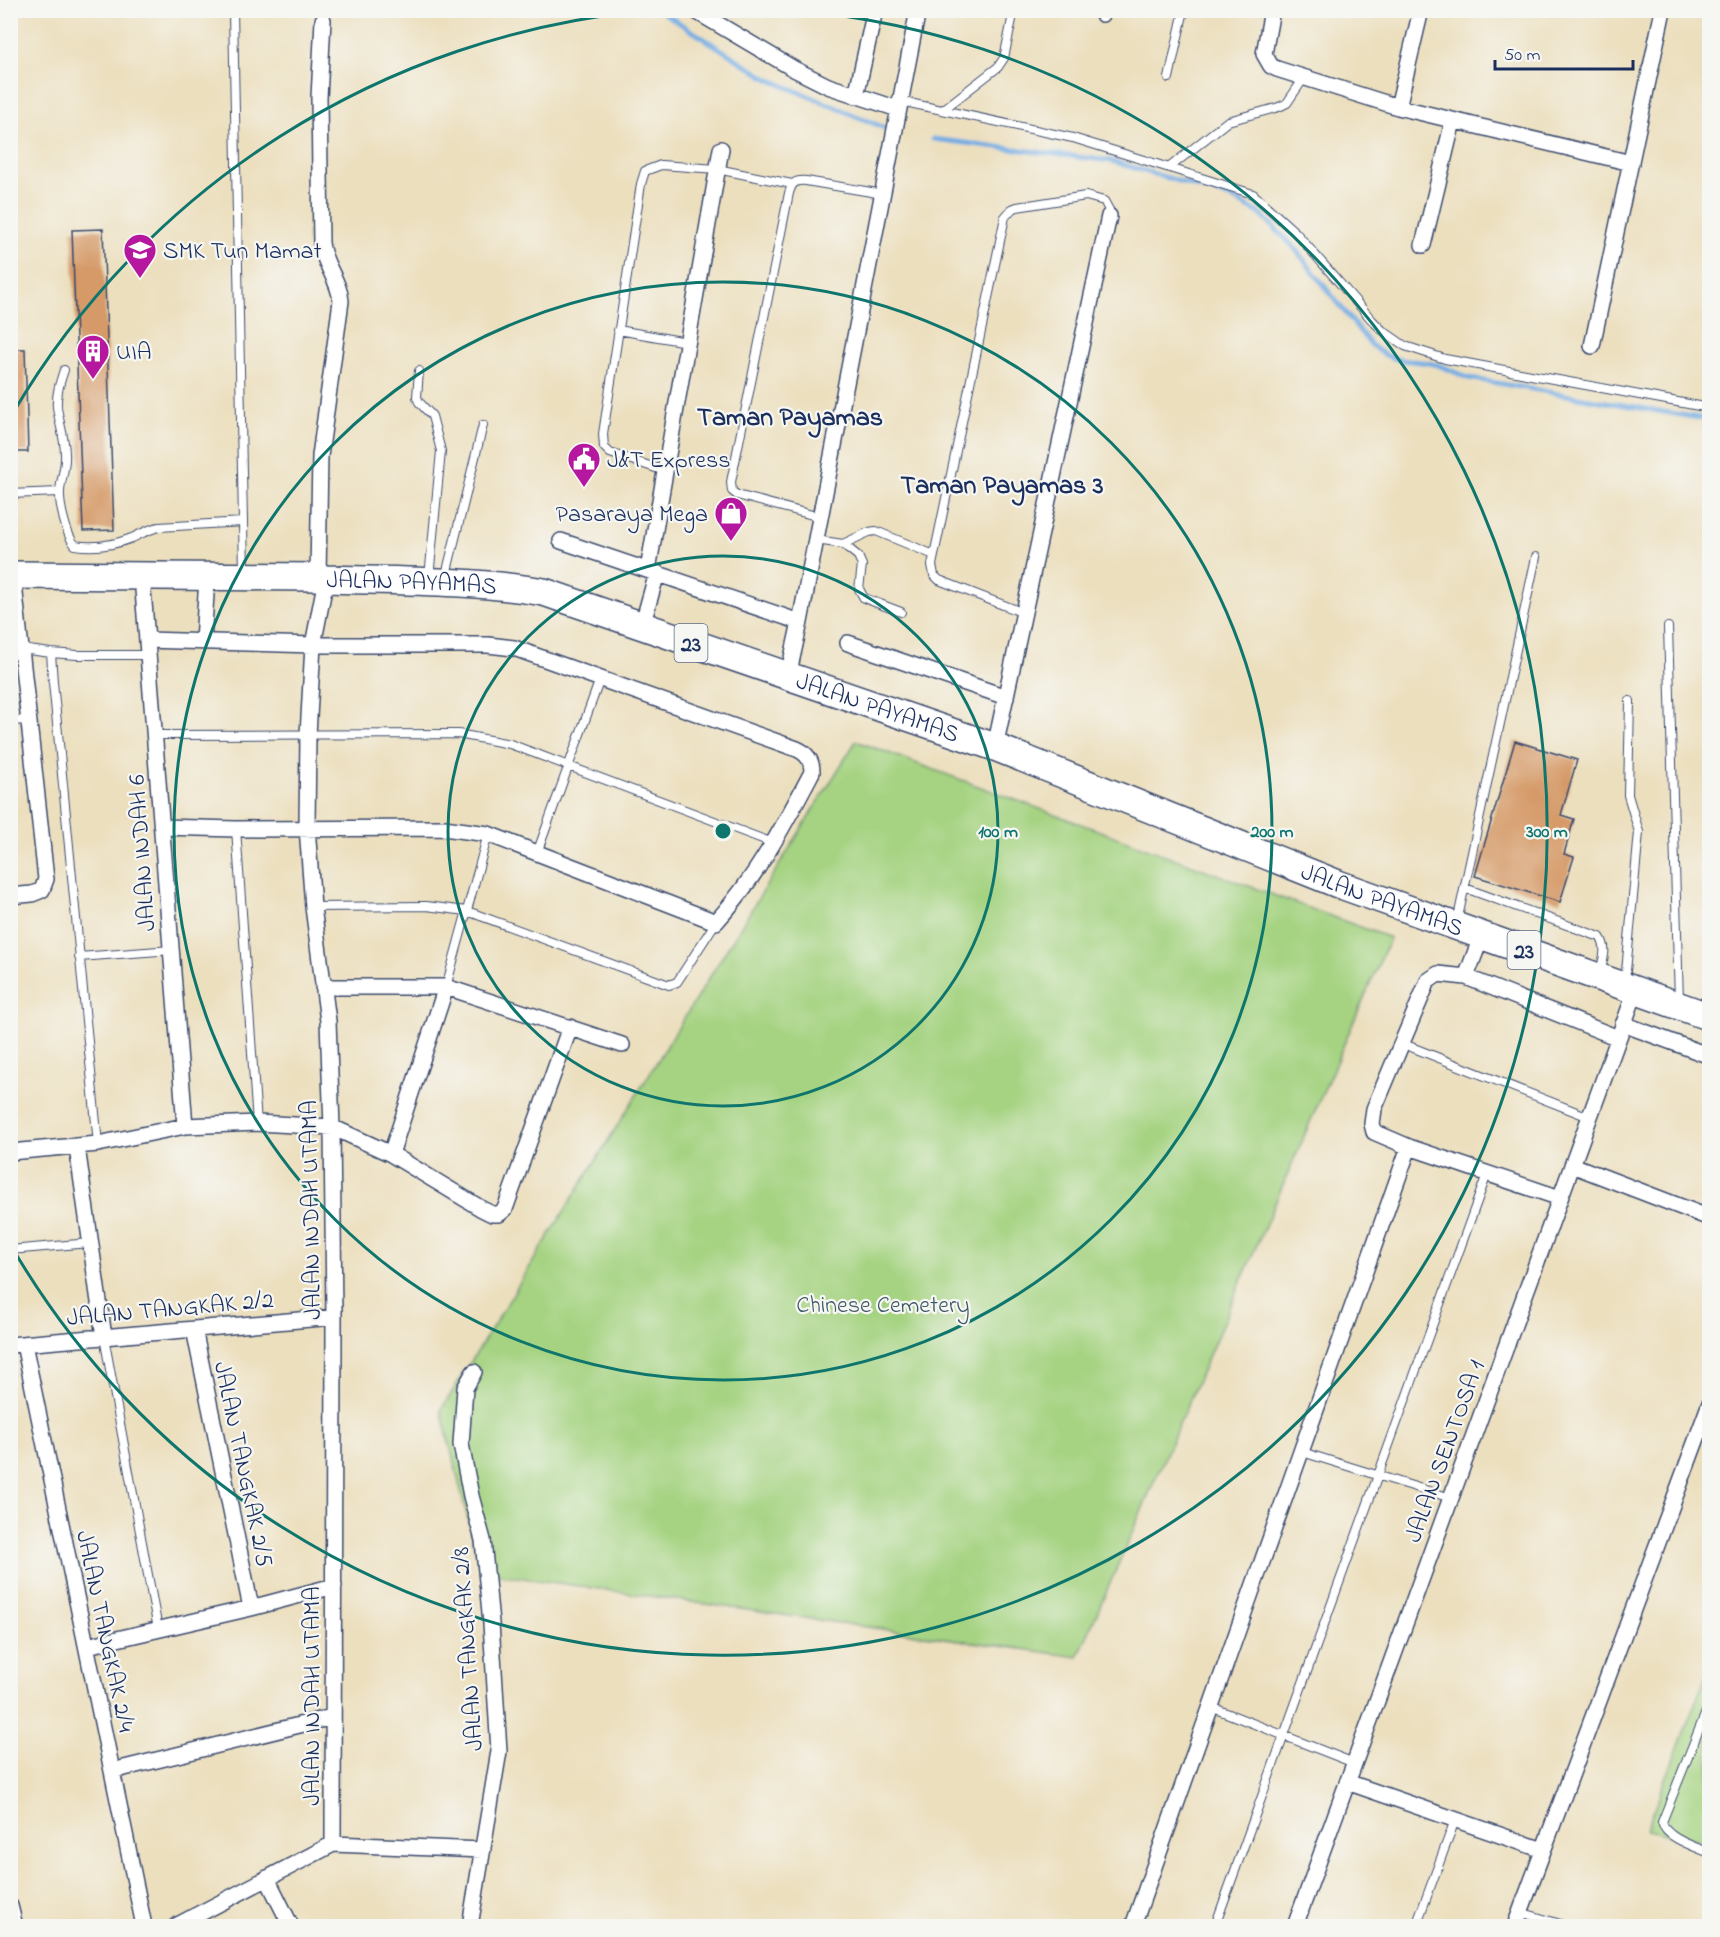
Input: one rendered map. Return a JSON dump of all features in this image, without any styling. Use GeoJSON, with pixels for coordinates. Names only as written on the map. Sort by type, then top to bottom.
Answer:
{"type":"FeatureCollection","features":[{"type":"Feature","properties":{"kind":"highway","name":"JALAN PAYAMAS"},"geometry":{"type":"LineString","coordinates":[[12,575],[322,578],[520,588],[544,592],[995,747],[1338,884],[1710,1017]]}},
{"type":"Feature","properties":{"kind":"street"},"geometry":{"type":"LineString","coordinates":[[694,10],[794,69],[828,86],[856,96],[899,105]]}},
{"type":"Feature","properties":{"kind":"street"},"geometry":{"type":"LineString","coordinates":[[856,96],[875,10]]}},
{"type":"Feature","properties":{"kind":"street"},"geometry":{"type":"LineString","coordinates":[[788,676],[918,10]]}},
{"type":"Feature","properties":{"kind":"street"},"geometry":{"type":"LineString","coordinates":[[1272,10],[1264,47],[1266,61],[1277,69],[1398,107],[1631,163]]}},
{"type":"Feature","properties":{"kind":"street"},"geometry":{"type":"LineString","coordinates":[[1398,107],[1421,10]]}},
{"type":"Feature","properties":{"kind":"street"},"geometry":{"type":"LineString","coordinates":[[1592,346],[1663,10]]}},
{"type":"Feature","properties":{"kind":"street","name":"JALAN INDAH UTAMA"},"geometry":{"type":"LineString","coordinates":[[323,20],[319,99],[321,243],[322,253],[337,283],[341,301],[320,456],[322,578],[313,645],[308,735],[307,827],[313,907],[328,1021],[332,1127],[333,1844]]}},
{"type":"Feature","properties":{"kind":"street"},"geometry":{"type":"LineString","coordinates":[[1424,245],[1453,121]]}},
{"type":"Feature","properties":{"kind":"street"},"geometry":{"type":"LineString","coordinates":[[642,626],[652,572],[665,471],[721,149]]}},
{"type":"Feature","properties":{"kind":"street"},"geometry":{"type":"LineString","coordinates":[[995,747],[1109,216]]}},
{"type":"Feature","properties":{"kind":"street"},"geometry":{"type":"LineString","coordinates":[[561,541],[800,622]]}},
{"type":"Feature","properties":{"kind":"street"},"geometry":{"type":"LineString","coordinates":[[10,896],[32,894],[42,890],[46,879],[12,575]]}},
{"type":"Feature","properties":{"kind":"street","name":"JALAN INDAH 6"},"geometry":{"type":"LineString","coordinates":[[142,577],[185,1126]]}},
{"type":"Feature","properties":{"kind":"street"},"geometry":{"type":"LineString","coordinates":[[203,642],[207,578]]}},
{"type":"Feature","properties":{"kind":"street"},"geometry":{"type":"LineString","coordinates":[[148,647],[203,642],[313,645],[488,645],[514,648],[804,752],[812,765],[812,772],[774,844],[739,897],[717,922],[488,834],[444,828],[162,827]]}},
{"type":"Feature","properties":{"kind":"street"},"geometry":{"type":"LineString","coordinates":[[848,643],[1006,697]]}},
{"type":"Feature","properties":{"kind":"street"},"geometry":{"type":"LineString","coordinates":[[1466,977],[1482,935]]}},
{"type":"Feature","properties":{"kind":"street"},"geometry":{"type":"LineString","coordinates":[[1560,1198],[1409,1147],[1374,1132],[1372,1117],[1377,1100],[1428,981],[1438,974],[1466,977],[1621,1031],[1710,1056]]}},
{"type":"Feature","properties":{"kind":"street"},"geometry":{"type":"LineString","coordinates":[[323,987],[446,987],[622,1045]]}},
{"type":"Feature","properties":{"kind":"street"},"geometry":{"type":"LineString","coordinates":[[391,1154],[446,987]]}},
{"type":"Feature","properties":{"kind":"street","name":"JALAN SENTOSA 1"},"geometry":{"type":"LineString","coordinates":[[1295,1926],[1621,1031],[1630,988]]}},
{"type":"Feature","properties":{"kind":"street"},"geometry":{"type":"LineString","coordinates":[[10,1152],[98,1144],[185,1126],[256,1123],[332,1127],[391,1154],[492,1214],[503,1212],[570,1028]]}},
{"type":"Feature","properties":{"kind":"street"},"geometry":{"type":"LineString","coordinates":[[77,1147],[104,1337]]}},
{"type":"Feature","properties":{"kind":"street"},"geometry":{"type":"LineString","coordinates":[[1133,1926],[1409,1147]]}},
{"type":"Feature","properties":{"kind":"street"},"geometry":{"type":"LineString","coordinates":[[1572,1165],[1710,1218]]}},
{"type":"Feature","properties":{"kind":"street","name":"JALAN TANGKAK 2/2"},"geometry":{"type":"LineString","coordinates":[[17,1345],[334,1317]]}},
{"type":"Feature","properties":{"kind":"street","name":"JALAN TANGKAK 2/5"},"geometry":{"type":"LineString","coordinates":[[194,1329],[251,1608]]}},
{"type":"Feature","properties":{"kind":"street","name":"JALAN TANGKAK 2/4"},"geometry":{"type":"LineString","coordinates":[[17,1345],[87,1646],[144,1926]]}},
{"type":"Feature","properties":{"kind":"street","name":"JALAN TANGKAK 2/8"},"geometry":{"type":"LineString","coordinates":[[470,1926],[499,1751],[483,1540],[461,1444],[461,1418],[465,1389],[474,1372]]}},
{"type":"Feature","properties":{"kind":"street"},"geometry":{"type":"LineString","coordinates":[[1518,1919],[1710,1403]]}},
{"type":"Feature","properties":{"kind":"street"},"geometry":{"type":"LineString","coordinates":[[87,1646],[334,1586]]}},
{"type":"Feature","properties":{"kind":"street"},"geometry":{"type":"LineString","coordinates":[[112,1771],[332,1717]]}},
{"type":"Feature","properties":{"kind":"street"},"geometry":{"type":"LineString","coordinates":[[1347,1782],[1543,1850]]}},
{"type":"Feature","properties":{"kind":"street"},"geometry":{"type":"LineString","coordinates":[[176,1926],[333,1844],[483,1850]]}},
{"type":"Feature","properties":{"kind":"street"},"geometry":{"type":"LineString","coordinates":[[267,1878],[291,1926]]}},
{"type":"Feature","properties":{"kind":"street"},"geometry":{"type":"LineString","coordinates":[[10,1906],[15,1926]]}},
{"type":"Feature","properties":{"kind":"lane"},"geometry":{"type":"LineString","coordinates":[[233,10],[244,576]]}},
{"type":"Feature","properties":{"kind":"lane"},"geometry":{"type":"LineString","coordinates":[[944,109],[998,67],[1004,58],[1014,10]]}},
{"type":"Feature","properties":{"kind":"lane"},"geometry":{"type":"LineString","coordinates":[[1169,78],[1184,10]]}},
{"type":"Feature","properties":{"kind":"lane"},"geometry":{"type":"LineString","coordinates":[[1170,167],[1228,121],[1287,103],[1304,78]]}},
{"type":"Feature","properties":{"kind":"lane"},"geometry":{"type":"LineString","coordinates":[[899,105],[944,109],[1073,138],[1253,194],[1296,233],[1372,320],[1394,340],[1405,346],[1444,359],[1710,408]]}},
{"type":"Feature","properties":{"kind":"lane"},"geometry":{"type":"LineString","coordinates":[[665,471],[609,453],[604,447],[603,434],[641,184],[645,171],[662,165],[717,170],[792,184],[798,180],[883,194]]}},
{"type":"Feature","properties":{"kind":"lane"},"geometry":{"type":"LineString","coordinates":[[792,184],[731,482],[732,491],[737,495],[820,518]]}},
{"type":"Feature","properties":{"kind":"lane"},"geometry":{"type":"LineString","coordinates":[[1024,613],[939,580],[933,571],[934,555],[1008,212],[1017,207],[1086,196],[1104,201],[1109,210],[1109,216]]}},
{"type":"Feature","properties":{"kind":"lane"},"geometry":{"type":"LineString","coordinates":[[618,330],[687,342]]}},
{"type":"Feature","properties":{"kind":"lane"},"geometry":{"type":"LineString","coordinates":[[64,370],[57,398],[65,452],[65,465],[59,492],[70,539],[75,544],[83,546],[119,543],[159,527],[243,522]]}},
{"type":"Feature","properties":{"kind":"lane"},"geometry":{"type":"LineString","coordinates":[[419,371],[418,402],[432,416],[441,451],[437,583]]}},
{"type":"Feature","properties":{"kind":"lane"},"geometry":{"type":"LineString","coordinates":[[437,583],[483,425]]}},
{"type":"Feature","properties":{"kind":"lane"},"geometry":{"type":"LineString","coordinates":[[10,494],[59,492]]}},
{"type":"Feature","properties":{"kind":"lane"},"geometry":{"type":"LineString","coordinates":[[816,540],[843,544],[876,531],[934,555]]}},
{"type":"Feature","properties":{"kind":"lane"},"geometry":{"type":"LineString","coordinates":[[843,544],[861,560],[859,589],[864,598],[901,612]]}},
{"type":"Feature","properties":{"kind":"lane"},"geometry":{"type":"LineString","coordinates":[[1456,926],[1536,557]]}},
{"type":"Feature","properties":{"kind":"lane"},"geometry":{"type":"LineString","coordinates":[[1668,627],[1678,1006]]}},
{"type":"Feature","properties":{"kind":"lane"},"geometry":{"type":"LineString","coordinates":[[21,649],[77,655],[148,647]]}},
{"type":"Feature","properties":{"kind":"lane"},"geometry":{"type":"LineString","coordinates":[[51,653],[98,1144]]}},
{"type":"Feature","properties":{"kind":"lane"},"geometry":{"type":"LineString","coordinates":[[537,853],[600,679]]}},
{"type":"Feature","properties":{"kind":"lane"},"geometry":{"type":"LineString","coordinates":[[1630,701],[1628,795],[1639,832],[1630,988]]}},
{"type":"Feature","properties":{"kind":"lane"},"geometry":{"type":"LineString","coordinates":[[10,721],[28,720]]}},
{"type":"Feature","properties":{"kind":"lane"},"geometry":{"type":"LineString","coordinates":[[155,735],[458,734],[510,744],[774,844]]}},
{"type":"Feature","properties":{"kind":"lane"},"geometry":{"type":"LineString","coordinates":[[236,829],[256,1123]]}},
{"type":"Feature","properties":{"kind":"lane"},"geometry":{"type":"LineString","coordinates":[[446,987],[488,834]]}},
{"type":"Feature","properties":{"kind":"lane"},"geometry":{"type":"LineString","coordinates":[[1465,888],[1596,934],[1605,945],[1599,977]]}},
{"type":"Feature","properties":{"kind":"lane"},"geometry":{"type":"LineString","coordinates":[[313,907],[426,906],[467,911],[669,985],[677,982],[717,922]]}},
{"type":"Feature","properties":{"kind":"lane"},"geometry":{"type":"LineString","coordinates":[[79,957],[172,950]]}},
{"type":"Feature","properties":{"kind":"lane"},"geometry":{"type":"LineString","coordinates":[[1401,1043],[1589,1117]]}},
{"type":"Feature","properties":{"kind":"lane"},"geometry":{"type":"LineString","coordinates":[[1215,1926],[1487,1174]]}},
{"type":"Feature","properties":{"kind":"lane"},"geometry":{"type":"LineString","coordinates":[[10,1250],[90,1243]]}},
{"type":"Feature","properties":{"kind":"lane"},"geometry":{"type":"LineString","coordinates":[[104,1337],[158,1629]]}},
{"type":"Feature","properties":{"kind":"lane"},"geometry":{"type":"LineString","coordinates":[[1302,1452],[1451,1498]]}},
{"type":"Feature","properties":{"kind":"lane"},"geometry":{"type":"LineString","coordinates":[[1710,1702],[1662,1822],[1663,1828],[1670,1835],[1710,1853]]}},
{"type":"Feature","properties":{"kind":"lane"},"geometry":{"type":"LineString","coordinates":[[1211,1707],[1354,1763]]}},
{"type":"Feature","properties":{"kind":"lane"},"geometry":{"type":"LineString","coordinates":[[1416,1926],[1455,1820]]}},
{"type":"Feature","properties":{"kind":"lane"},"geometry":{"type":"LineString","coordinates":[[1518,1919],[1567,1926]]}},
{"type":"Feature","properties":{"kind":"green space","name":"Chinese Cemetery"},"geometry":{"type":"Polygon","coordinates":[[[856,741],[1390,938],[1078,1657],[481,1572],[441,1410],[856,741]]]}},
{"type":"Feature","properties":{"kind":"green space"},"geometry":{"type":"Polygon","coordinates":[[[1709,1668],[1709,1843],[1646,1830],[1709,1668]]]}},
{"type":"Feature","properties":{"kind":"building","name":"UIA"},"geometry":{"type":"Polygon","coordinates":[[[103,229],[114,530],[83,531],[72,230],[103,229]]]}},
{"type":"Feature","properties":{"kind":"building"},"geometry":{"type":"Polygon","coordinates":[[[10,349],[25,349],[28,452],[10,452],[10,349]]]}},
{"type":"Feature","properties":{"kind":"building"},"geometry":{"type":"Polygon","coordinates":[[[1515,741],[1577,760],[1561,815],[1574,819],[1564,854],[1574,857],[1560,902],[1475,876],[1515,741]]]}},
{"type":"Feature","properties":{"kind":"waterway"},"geometry":{"type":"LineString","coordinates":[[659,10],[768,79],[887,129]]}},
{"type":"Feature","properties":{"kind":"waterway"},"geometry":{"type":"LineString","coordinates":[[933,139],[1111,161],[1228,196],[1259,213],[1293,246],[1370,344],[1395,359],[1437,365],[1468,378],[1710,420]]}},
{"type":"Feature","properties":{"kind":"place","name":"SMK Tun Mamat"},"geometry":{"type":"Point","coordinates":[140,279]}},
{"type":"Feature","properties":{"kind":"place","name":"UIA"},"geometry":{"type":"Point","coordinates":[93,380]}},
{"type":"Feature","properties":{"kind":"place","name":"J&T Express"},"geometry":{"type":"Point","coordinates":[584,488]}},
{"type":"Feature","properties":{"kind":"place","name":"Pasaraya Mega"},"geometry":{"type":"Point","coordinates":[731,542]}},
{"type":"Feature","properties":{"kind":"district","name":"Taman Payamas"},"geometry":{"type":"Point","coordinates":[790,416]}},
{"type":"Feature","properties":{"kind":"district","name":"Taman Payamas 3"},"geometry":{"type":"Point","coordinates":[1002,484]}}]}
